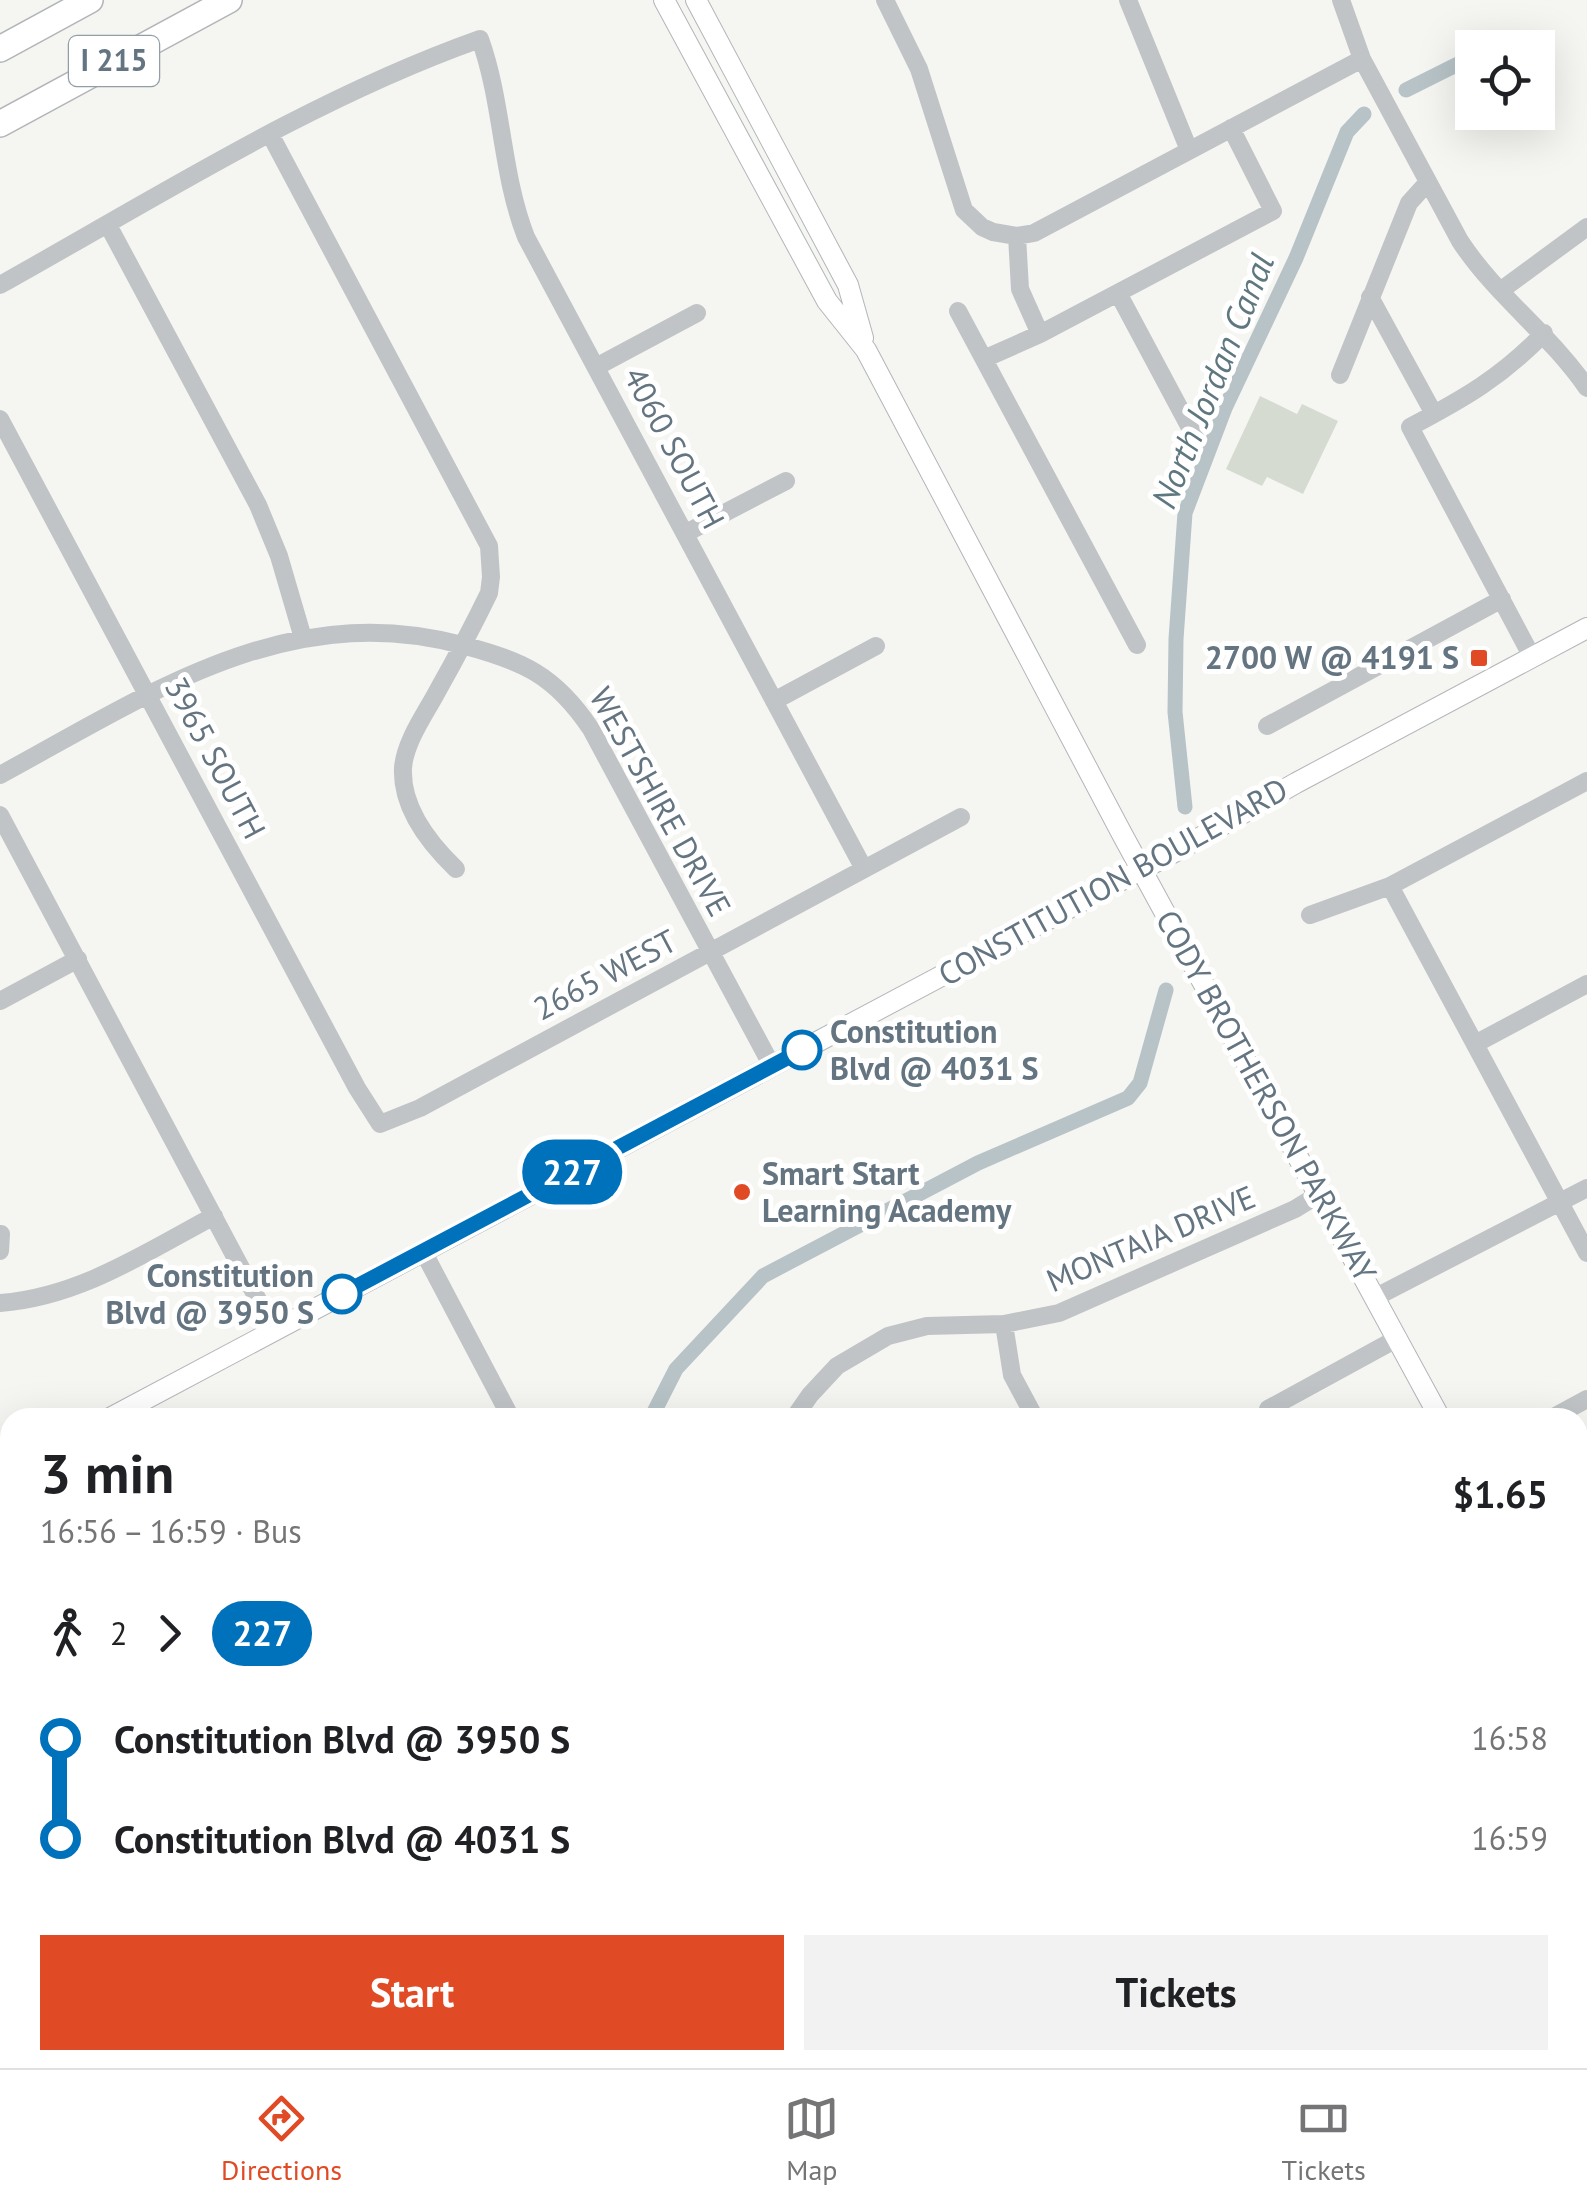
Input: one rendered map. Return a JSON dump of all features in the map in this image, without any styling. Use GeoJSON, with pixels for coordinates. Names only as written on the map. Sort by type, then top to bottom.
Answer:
{"type":"FeatureCollection","features":[{"type":"Feature","properties":{"kind":"highway","name":"I 215"},"geometry":{"type":"LineString","coordinates":[[0,49],[90,0]]}},
{"type":"Feature","properties":{"kind":"highway","name":"I 215"},"geometry":{"type":"LineString","coordinates":[[0,124],[229,0]]}},
{"type":"Feature","properties":{"kind":"main road","name":"CODY BROTHERSON PARKWAY"},"geometry":{"type":"LineString","coordinates":[[664,0],[826,301],[866,350],[1142,870],[1435,1408]]}},
{"type":"Feature","properties":{"kind":"main road","name":"CODY BROTHERSON PARKWAY"},"geometry":{"type":"LineString","coordinates":[[696,0],[848,285],[866,350]]}},
{"type":"Feature","properties":{"kind":"main road","name":"CONSTITUTION BOULEVARD"},"geometry":{"type":"LineString","coordinates":[[129,1408],[1142,870],[1587,628]]}},
{"type":"Feature","properties":{"kind":"street"},"geometry":{"type":"LineString","coordinates":[[885,0],[920,69],[959,202],[982,227],[1017,236],[1034,233],[1362,59]]}},
{"type":"Feature","properties":{"kind":"street"},"geometry":{"type":"LineString","coordinates":[[1128,0],[1189,150]]}},
{"type":"Feature","properties":{"kind":"street"},"geometry":{"type":"LineString","coordinates":[[1341,0],[1362,59],[1460,241],[1476,265],[1544,333],[1587,388]]}},
{"type":"Feature","properties":{"kind":"street","name":"4060 SOUTH"},"geometry":{"type":"LineString","coordinates":[[270,134],[435,55],[480,39],[494,79],[513,204],[526,237],[864,869]]}},
{"type":"Feature","properties":{"kind":"street"},"geometry":{"type":"LineString","coordinates":[[986,358],[1040,334],[1273,211],[1231,128]]}},
{"type":"Feature","properties":{"kind":"street"},"geometry":{"type":"LineString","coordinates":[[0,285],[270,134],[488,546],[489,592],[419,725],[403,766],[405,791],[415,816],[434,848],[456,869]]}},
{"type":"Feature","properties":{"kind":"street"},"geometry":{"type":"LineString","coordinates":[[1340,375],[1409,203],[1428,182]]}},
{"type":"Feature","properties":{"kind":"street"},"geometry":{"type":"LineString","coordinates":[[108,225],[263,516],[279,556],[302,638]]}},
{"type":"Feature","properties":{"kind":"street"},"geometry":{"type":"LineString","coordinates":[[1500,291],[1587,226]]}},
{"type":"Feature","properties":{"kind":"street"},"geometry":{"type":"LineString","coordinates":[[1017,236],[1020,289],[1040,334]]}},
{"type":"Feature","properties":{"kind":"street"},"geometry":{"type":"LineString","coordinates":[[1118,293],[1196,439]]}},
{"type":"Feature","properties":{"kind":"street"},"geometry":{"type":"LineString","coordinates":[[1370,297],[1434,414]]}},
{"type":"Feature","properties":{"kind":"street"},"geometry":{"type":"LineString","coordinates":[[958,310],[1137,645]]}},
{"type":"Feature","properties":{"kind":"street"},"geometry":{"type":"LineString","coordinates":[[596,367],[697,313]]}},
{"type":"Feature","properties":{"kind":"street"},"geometry":{"type":"LineString","coordinates":[[1532,657],[1410,428],[1497,378],[1544,333]]}},
{"type":"Feature","properties":{"kind":"street","name":"3965 SOUTH"},"geometry":{"type":"LineString","coordinates":[[0,420],[357,1088],[380,1124]]}},
{"type":"Feature","properties":{"kind":"street"},"geometry":{"type":"LineString","coordinates":[[686,534],[786,480]]}},
{"type":"Feature","properties":{"kind":"street"},"geometry":{"type":"LineString","coordinates":[[1267,726],[1502,599]]}},
{"type":"Feature","properties":{"kind":"street","name":"WESTSHIRE DRIVE"},"geometry":{"type":"LineString","coordinates":[[0,775],[219,662],[302,638],[384,630],[463,645],[531,667],[563,690],[578,709],[772,1066]]}},
{"type":"Feature","properties":{"kind":"street"},"geometry":{"type":"LineString","coordinates":[[774,701],[876,646]]}},
{"type":"Feature","properties":{"kind":"street"},"geometry":{"type":"LineString","coordinates":[[1310,915],[1390,886],[1587,780]]}},
{"type":"Feature","properties":{"kind":"street"},"geometry":{"type":"LineString","coordinates":[[0,815],[274,1330]]}},
{"type":"Feature","properties":{"kind":"street","name":"2665 WEST"},"geometry":{"type":"LineString","coordinates":[[380,1124],[420,1108],[961,817]]}},
{"type":"Feature","properties":{"kind":"street"},"geometry":{"type":"LineString","coordinates":[[1390,886],[1587,1253]]}},
{"type":"Feature","properties":{"kind":"street"},"geometry":{"type":"LineString","coordinates":[[0,1001],[78,960]]}},
{"type":"Feature","properties":{"kind":"street"},"geometry":{"type":"LineString","coordinates":[[1475,1044],[1587,984]]}},
{"type":"Feature","properties":{"kind":"street"},"geometry":{"type":"LineString","coordinates":[[1376,1296],[1587,1188]]}},
{"type":"Feature","properties":{"kind":"street","name":"MONTAIA DRIVE"},"geometry":{"type":"LineString","coordinates":[[801,1408],[837,1366],[888,1336],[926,1326],[1040,1319],[1078,1306],[1295,1209],[1320,1193]]}},
{"type":"Feature","properties":{"kind":"street"},"geometry":{"type":"LineString","coordinates":[[0,1304],[66,1292],[214,1216]]}},
{"type":"Feature","properties":{"kind":"street"},"geometry":{"type":"LineString","coordinates":[[0,1251],[1,1234]]}},
{"type":"Feature","properties":{"kind":"street"},"geometry":{"type":"LineString","coordinates":[[423,1251],[506,1408]]}},
{"type":"Feature","properties":{"kind":"street"},"geometry":{"type":"LineString","coordinates":[[1004,1324],[1012,1375],[1030,1408]]}},
{"type":"Feature","properties":{"kind":"street"},"geometry":{"type":"LineString","coordinates":[[1270,1408],[1398,1338]]}},
{"type":"Feature","properties":{"kind":"shaded area"},"geometry":{"type":"Polygon","coordinates":[[[1260,396],[1297,414],[1302,404],[1338,421],[1303,494],[1267,477],[1262,486],[1226,469],[1260,396]]]}},
{"type":"Feature","properties":{"kind":"waterway","name":"North Jordan Canal"},"geometry":{"type":"LineString","coordinates":[[1406,90],[1455,66]]}},
{"type":"Feature","properties":{"kind":"waterway","name":"North Jordan Canal"},"geometry":{"type":"LineString","coordinates":[[1185,807],[1175,712],[1185,513],[1225,408],[1296,258],[1347,132],[1364,114]]}},
{"type":"Feature","properties":{"kind":"waterway","name":"North Jordan Canal"},"geometry":{"type":"LineString","coordinates":[[656,1408],[676,1369],[763,1276],[978,1163],[1128,1098],[1140,1083],[1166,990]]}},
{"type":"Feature","properties":{"kind":"bus line","name":"227"},"geometry":{"type":"LineString","coordinates":[[342,1294],[802,1050]]}},
{"type":"Feature","properties":{"kind":"place","name":"2700 W @ 4191 S"},"geometry":{"type":"Point","coordinates":[1479,658]}},
{"type":"Feature","properties":{"kind":"place","name":"Constitution Blvd @ 4031 S"},"geometry":{"type":"Point","coordinates":[802,1050]}},
{"type":"Feature","properties":{"kind":"place","name":"Smart Start Learning Academy"},"geometry":{"type":"Point","coordinates":[742,1192]}},
{"type":"Feature","properties":{"kind":"place","name":"Constitution Blvd @ 3950 S"},"geometry":{"type":"Point","coordinates":[342,1294]}}]}
